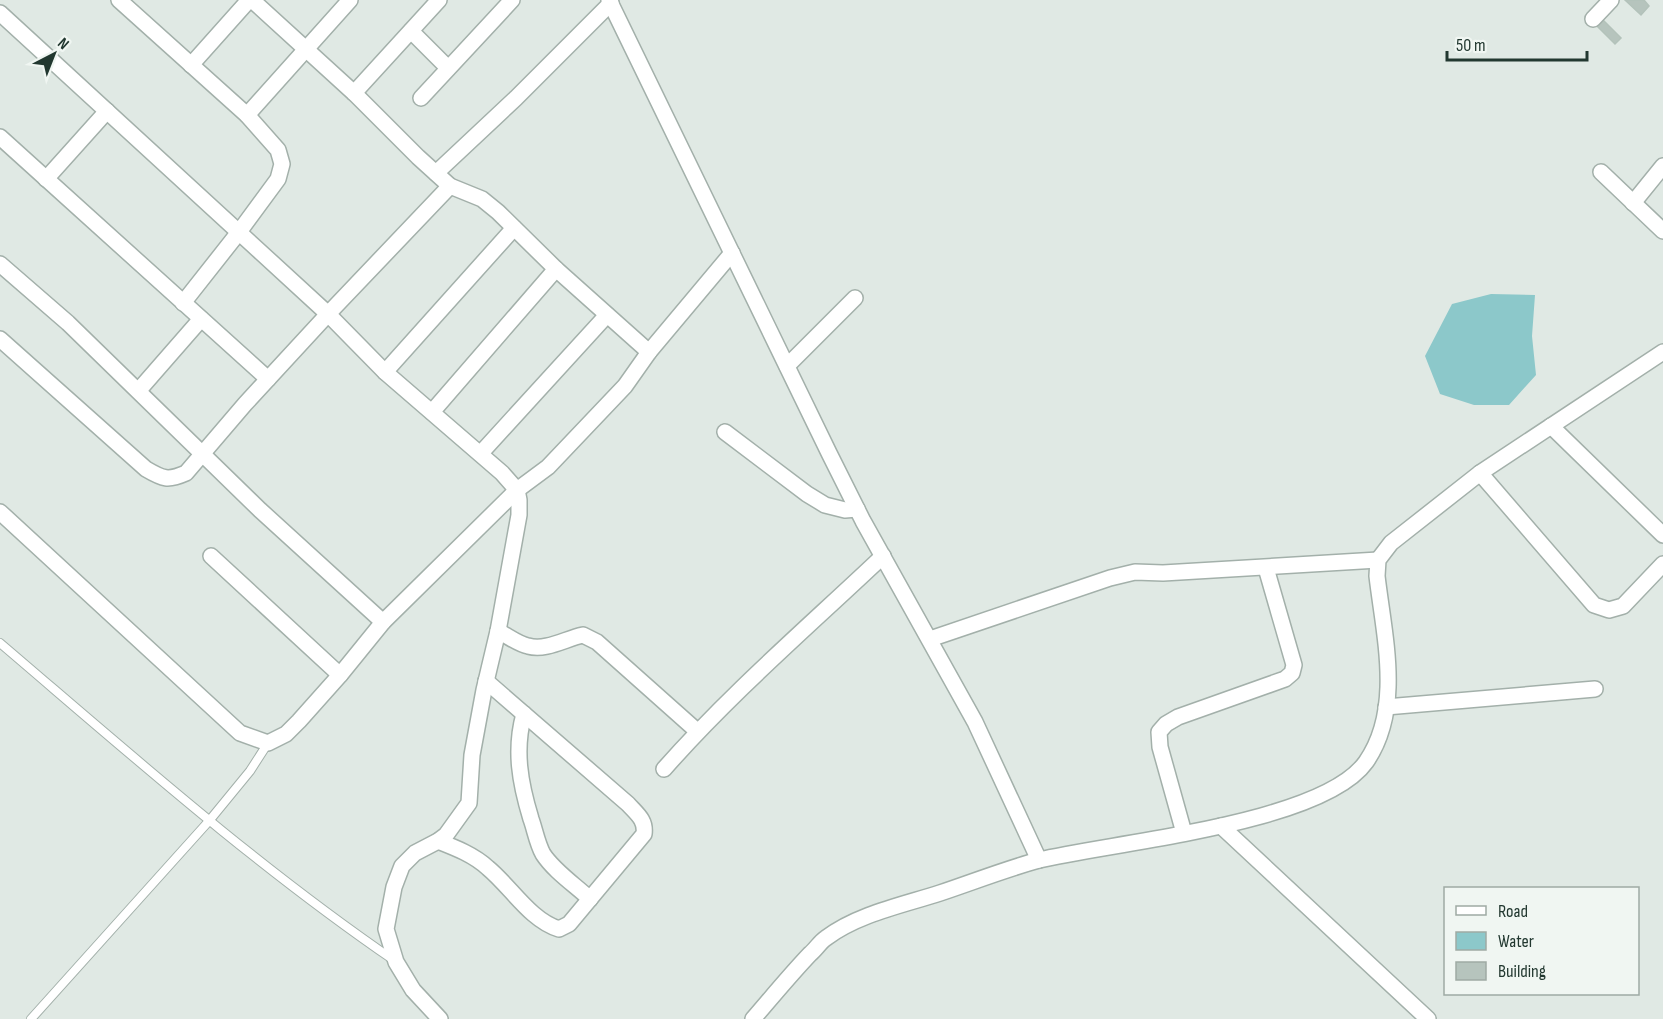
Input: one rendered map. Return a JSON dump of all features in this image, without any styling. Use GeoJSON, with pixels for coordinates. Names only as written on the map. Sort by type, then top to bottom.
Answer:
{"type":"FeatureCollection","features":[{"type":"Feature","properties":{"kind":"street"},"geometry":{"type":"LineString","coordinates":[[119,0],[246,115],[278,150],[282,164],[278,180],[183,303]]}},
{"type":"Feature","properties":{"kind":"street"},"geometry":{"type":"LineString","coordinates":[[191,65],[251,0],[354,93],[450,186],[482,199],[649,352]]}},
{"type":"Feature","properties":{"kind":"street"},"geometry":{"type":"LineString","coordinates":[[246,115],[350,0]]}},
{"type":"Feature","properties":{"kind":"street"},"geometry":{"type":"LineString","coordinates":[[354,93],[439,0]]}},
{"type":"Feature","properties":{"kind":"street"},"geometry":{"type":"LineString","coordinates":[[421,98],[512,0]]}},
{"type":"Feature","properties":{"kind":"street"},"geometry":{"type":"LineString","coordinates":[[1593,19],[1611,0]]}},
{"type":"Feature","properties":{"kind":"street"},"geometry":{"type":"LineString","coordinates":[[436,172],[516,98],[610,2],[857,509],[975,722],[1039,860]]}},
{"type":"Feature","properties":{"kind":"street"},"geometry":{"type":"LineString","coordinates":[[0,13],[328,314],[385,372],[481,453],[517,490],[519,516],[472,755],[469,803],[456,823],[438,841],[415,853],[402,866],[394,887],[386,929],[396,962],[413,990],[440,1019]]}},
{"type":"Feature","properties":{"kind":"street"},"geometry":{"type":"LineString","coordinates":[[411,30],[448,68]]}},
{"type":"Feature","properties":{"kind":"street"},"geometry":{"type":"LineString","coordinates":[[46,179],[107,111]]}},
{"type":"Feature","properties":{"kind":"street"},"geometry":{"type":"LineString","coordinates":[[0,137],[268,379]]}},
{"type":"Feature","properties":{"kind":"street"},"geometry":{"type":"LineString","coordinates":[[1634,203],[1663,166]]}},
{"type":"Feature","properties":{"kind":"street"},"geometry":{"type":"LineString","coordinates":[[1601,172],[1663,231]]}},
{"type":"Feature","properties":{"kind":"street"},"geometry":{"type":"LineString","coordinates":[[0,339],[146,469],[159,477],[173,479],[186,473],[268,379],[450,186]]}},
{"type":"Feature","properties":{"kind":"street"},"geometry":{"type":"LineString","coordinates":[[385,372],[514,228]]}},
{"type":"Feature","properties":{"kind":"street"},"geometry":{"type":"LineString","coordinates":[[0,512],[240,733],[268,743],[286,734],[340,675],[383,622],[517,490],[548,467],[625,386],[649,352],[732,253]]}},
{"type":"Feature","properties":{"kind":"street"},"geometry":{"type":"LineString","coordinates":[[0,264],[68,322],[260,510],[383,622]]}},
{"type":"Feature","properties":{"kind":"street"},"geometry":{"type":"LineString","coordinates":[[432,412],[556,269]]}},
{"type":"Feature","properties":{"kind":"street"},"geometry":{"type":"LineString","coordinates":[[787,366],[855,298]]}},
{"type":"Feature","properties":{"kind":"street"},"geometry":{"type":"LineString","coordinates":[[481,453],[606,315]]}},
{"type":"Feature","properties":{"kind":"street"},"geometry":{"type":"LineString","coordinates":[[139,390],[201,319]]}},
{"type":"Feature","properties":{"kind":"street"},"geometry":{"type":"LineString","coordinates":[[753,1019],[826,938],[856,921],[1039,860],[1221,826],[1313,799],[1354,776],[1366,762],[1379,735],[1386,707],[1388,675],[1377,576],[1378,560],[1391,543],[1480,473],[1663,352]]}},
{"type":"Feature","properties":{"kind":"street"},"geometry":{"type":"LineString","coordinates":[[1551,426],[1663,535]]}},
{"type":"Feature","properties":{"kind":"street"},"geometry":{"type":"LineString","coordinates":[[725,432],[825,505],[845,510],[857,509]]}},
{"type":"Feature","properties":{"kind":"street"},"geometry":{"type":"LineString","coordinates":[[1480,473],[1594,605],[1609,610],[1623,606],[1663,564]]}},
{"type":"Feature","properties":{"kind":"street"},"geometry":{"type":"LineString","coordinates":[[211,555],[340,675]]}},
{"type":"Feature","properties":{"kind":"street"},"geometry":{"type":"LineString","coordinates":[[664,769],[697,731],[884,556]]}},
{"type":"Feature","properties":{"kind":"street"},"geometry":{"type":"LineString","coordinates":[[930,639],[1110,578],[1135,572],[1163,573],[1378,560]]}},
{"type":"Feature","properties":{"kind":"street"},"geometry":{"type":"LineString","coordinates":[[1184,833],[1160,747],[1159,732],[1166,724],[1178,717],[1285,679],[1292,674],[1294,665],[1266,567]]}},
{"type":"Feature","properties":{"kind":"street"},"geometry":{"type":"LineString","coordinates":[[498,631],[527,646],[546,647],[583,634],[597,642],[697,731]]}},
{"type":"Feature","properties":{"kind":"street"},"geometry":{"type":"LineString","coordinates":[[438,841],[468,853],[488,867],[548,926],[559,929],[569,924],[644,834],[645,826],[642,819],[628,804],[486,681]]}},
{"type":"Feature","properties":{"kind":"street"},"geometry":{"type":"LineString","coordinates":[[1386,707],[1595,689]]}},
{"type":"Feature","properties":{"kind":"street"},"geometry":{"type":"LineString","coordinates":[[524,714],[520,730],[519,770],[523,795],[538,842],[543,854],[553,865],[590,899]]}},
{"type":"Feature","properties":{"kind":"street"},"geometry":{"type":"LineString","coordinates":[[1221,826],[1428,1019]]}},
{"type":"Feature","properties":{"kind":"lane"},"geometry":{"type":"LineString","coordinates":[[0,643],[209,821],[338,922],[396,962]]}},
{"type":"Feature","properties":{"kind":"lane"},"geometry":{"type":"LineString","coordinates":[[32,1019],[209,821],[250,771],[268,743]]}},
{"type":"Feature","properties":{"kind":"water"},"geometry":{"type":"Polygon","coordinates":[[[1491,294],[1535,295],[1532,336],[1536,375],[1509,405],[1474,405],[1440,394],[1425,356],[1452,304],[1491,294]]]}},
{"type":"Feature","properties":{"kind":"building"},"geometry":{"type":"Polygon","coordinates":[[[1625,0],[1644,0],[1649,6],[1641,15],[1625,0]]]}},
{"type":"Feature","properties":{"kind":"building"},"geometry":{"type":"Polygon","coordinates":[[[1603,20],[1621,38],[1615,44],[1597,26],[1603,20]]]}}]}
